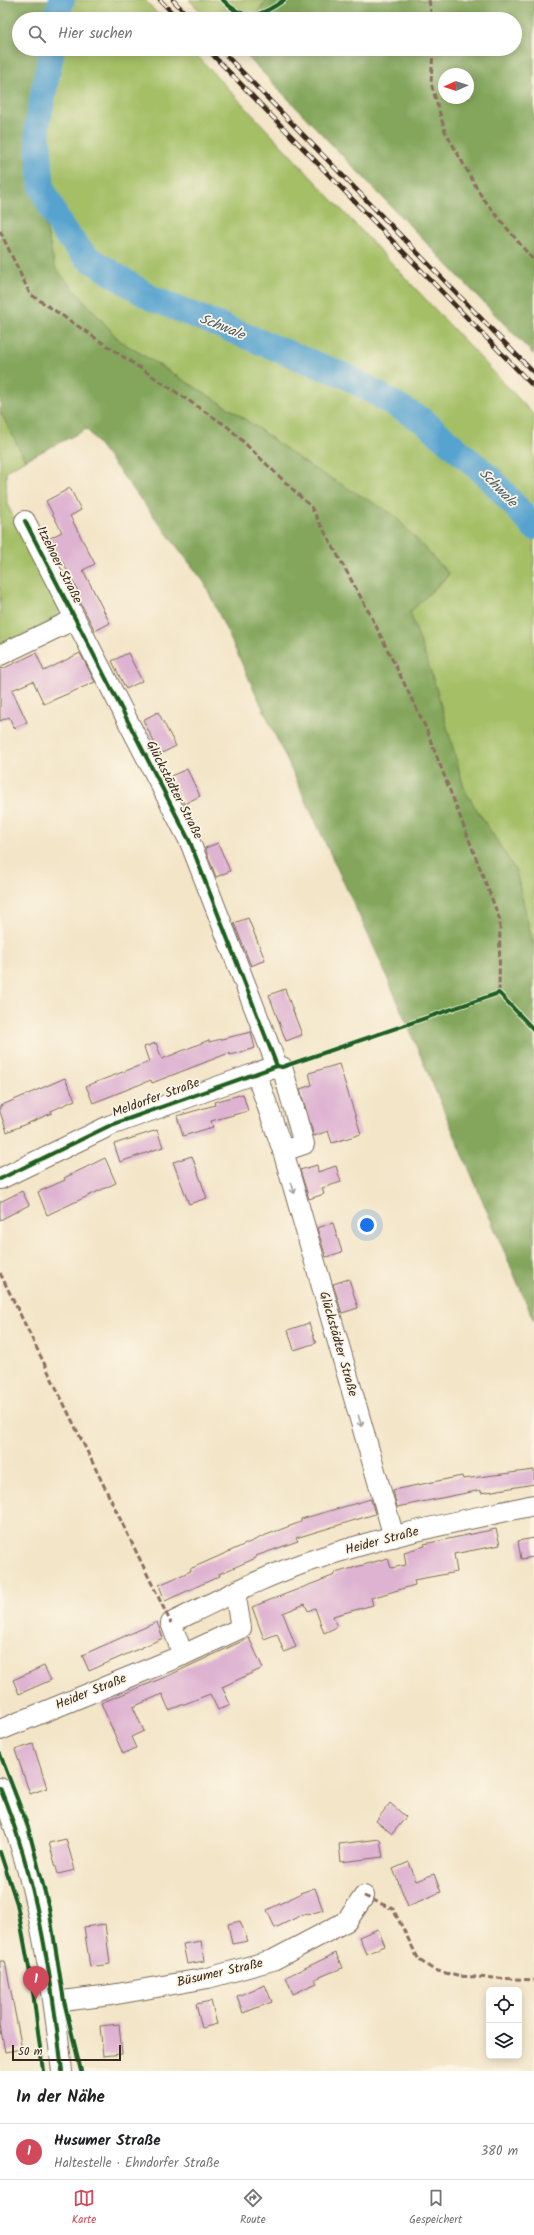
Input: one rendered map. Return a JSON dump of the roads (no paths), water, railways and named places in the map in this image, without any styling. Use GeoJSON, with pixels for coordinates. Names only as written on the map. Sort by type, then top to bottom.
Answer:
{"type":"FeatureCollection","features":[{"type":"Feature","properties":{"kind":"street","name":"Itzehoer Straße"},"geometry":{"type":"LineString","coordinates":[[0,655],[75,619],[25,521]]}},
{"type":"Feature","properties":{"kind":"street","name":"Glückstädter Straße"},"geometry":{"type":"LineString","coordinates":[[75,619],[190,842],[277,1066],[282,1067],[304,1144],[283,1151]]}},
{"type":"Feature","properties":{"kind":"street"},"geometry":{"type":"LineString","coordinates":[[256,1073],[277,1066]]}},
{"type":"Feature","properties":{"kind":"street","name":"Glückstädter Straße"},"geometry":{"type":"LineString","coordinates":[[256,1073],[283,1151],[394,1537]]}},
{"type":"Feature","properties":{"kind":"street","name":"Meldorfer Straße"},"geometry":{"type":"LineString","coordinates":[[0,1179],[111,1125],[256,1073]]}},
{"type":"Feature","properties":{"kind":"street","name":"Heider Straße"},"geometry":{"type":"LineString","coordinates":[[183,1655],[171,1623],[234,1592],[315,1559],[394,1537],[534,1505]]}},
{"type":"Feature","properties":{"kind":"street","name":"Heider Straße"},"geometry":{"type":"LineString","coordinates":[[0,1730],[183,1655],[241,1628],[234,1592]]}},
{"type":"Feature","properties":{"kind":"street"},"geometry":{"type":"LineString","coordinates":[[0,1788],[11,1814],[39,1913],[54,2002],[62,2071]]}},
{"type":"Feature","properties":{"kind":"street","name":"Büsumer Straße"},"geometry":{"type":"LineString","coordinates":[[54,2002],[111,1995],[208,1978],[273,1960],[347,1921],[364,1896]]}},
{"type":"Feature","properties":{"kind":"waterway","name":"Schwale"},"geometry":{"type":"LineString","coordinates":[[58,12],[62,0]]}},
{"type":"Feature","properties":{"kind":"waterway","name":"Schwale"},"geometry":{"type":"LineString","coordinates":[[51,56],[37,126],[42,188],[62,229],[85,256],[151,298],[348,377],[425,422],[490,478],[534,527]]}},
{"type":"Feature","properties":{"kind":"railway"},"geometry":{"type":"LineString","coordinates":[[160,0],[171,12]]}},
{"type":"Feature","properties":{"kind":"railway"},"geometry":{"type":"LineString","coordinates":[[173,0],[184,12]]}},
{"type":"Feature","properties":{"kind":"railway"},"geometry":{"type":"LineString","coordinates":[[214,56],[534,387]]}},
{"type":"Feature","properties":{"kind":"railway"},"geometry":{"type":"LineString","coordinates":[[227,56],[534,373]]}},
{"type":"Feature","properties":{"kind":"place","name":"Husumer Straße"},"geometry":{"type":"Point","coordinates":[36,1999]}}]}
